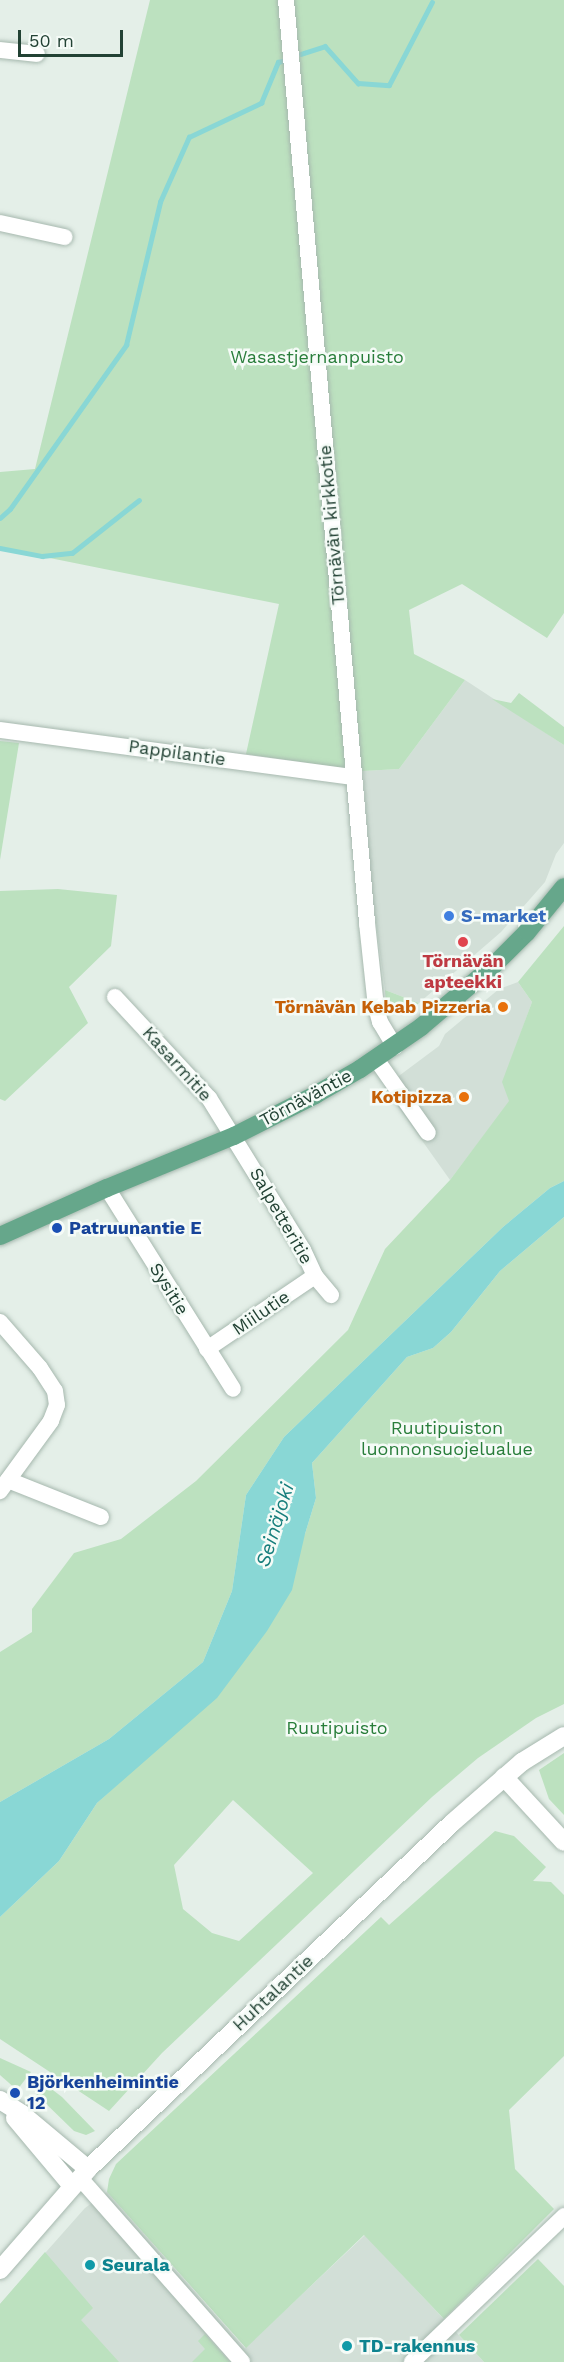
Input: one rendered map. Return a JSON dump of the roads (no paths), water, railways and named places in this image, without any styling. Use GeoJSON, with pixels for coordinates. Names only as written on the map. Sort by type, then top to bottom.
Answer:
{"type":"FeatureCollection","features":[{"type":"Feature","properties":{"kind":"main road","name":"Törnäväntie"},"geometry":{"type":"LineString","coordinates":[[0,1236],[107,1188],[234,1136],[315,1095],[376,1059],[395,1047],[493,966],[527,932],[564,887]]}},
{"type":"Feature","properties":{"kind":"main road","name":"Huhtalantie"},"geometry":{"type":"LineString","coordinates":[[0,2270],[80,2178],[452,1823],[504,1777],[564,1736]]}},
{"type":"Feature","properties":{"kind":"main road"},"geometry":{"type":"LineString","coordinates":[[504,1777],[564,1842]]}},
{"type":"Feature","properties":{"kind":"main road"},"geometry":{"type":"LineString","coordinates":[[0,2101],[80,2178]]}},
{"type":"Feature","properties":{"kind":"street","name":"Törnävän kirkkotie"},"geometry":{"type":"LineString","coordinates":[[286,0],[353,777],[376,1007],[380,1022],[395,1047]]}},
{"type":"Feature","properties":{"kind":"street"},"geometry":{"type":"LineString","coordinates":[[0,50],[37,54]]}},
{"type":"Feature","properties":{"kind":"street"},"geometry":{"type":"LineString","coordinates":[[0,223],[64,237]]}},
{"type":"Feature","properties":{"kind":"street","name":"Pappilantie"},"geometry":{"type":"LineString","coordinates":[[0,730],[353,777]]}},
{"type":"Feature","properties":{"kind":"street","name":"Kasarmitie"},"geometry":{"type":"LineString","coordinates":[[115,997],[209,1098],[234,1136]]}},
{"type":"Feature","properties":{"kind":"street"},"geometry":{"type":"LineString","coordinates":[[376,1059],[428,1133]]}},
{"type":"Feature","properties":{"kind":"street","name":"Salpetteritie"},"geometry":{"type":"LineString","coordinates":[[234,1136],[303,1250],[315,1276],[331,1295]]}},
{"type":"Feature","properties":{"kind":"street","name":"Sysitie"},"geometry":{"type":"LineString","coordinates":[[107,1188],[233,1389]]}},
{"type":"Feature","properties":{"kind":"street","name":"Miilutie"},"geometry":{"type":"LineString","coordinates":[[207,1349],[315,1276]]}},
{"type":"Feature","properties":{"kind":"street"},"geometry":{"type":"LineString","coordinates":[[0,1322],[40,1368],[55,1391],[57,1405],[51,1421],[4,1485],[101,1516]]}},
{"type":"Feature","properties":{"kind":"street"},"geometry":{"type":"LineString","coordinates":[[80,2178],[242,2362]]}},
{"type":"Feature","properties":{"kind":"street"},"geometry":{"type":"LineString","coordinates":[[412,2362],[564,2216]]}},
{"type":"Feature","properties":{"kind":"water","name":"Seinäjoki"},"geometry":{"type":"Polygon","coordinates":[[[564,1181],[564,1217],[500,1271],[451,1332],[433,1348],[407,1357],[312,1463],[316,1498],[292,1590],[267,1631],[217,1698],[97,1803],[59,1861],[0,1917],[0,1802],[109,1739],[203,1662],[232,1591],[246,1495],[284,1437],[503,1227],[550,1188],[564,1181]]]}},
{"type":"Feature","properties":{"kind":"waterway"},"geometry":{"type":"LineString","coordinates":[[301,54],[325,46],[358,83],[389,85],[432,2]]}},
{"type":"Feature","properties":{"kind":"waterway"},"geometry":{"type":"LineString","coordinates":[[0,518],[10,509],[126,345],[160,202],[189,137],[261,103],[278,62],[282,61]]}},
{"type":"Feature","properties":{"kind":"waterway"},"geometry":{"type":"LineString","coordinates":[[0,548],[42,556],[72,553],[139,500]]}},
{"type":"Feature","properties":{"kind":"place","name":"S-market"},"geometry":{"type":"Point","coordinates":[449,916]}},
{"type":"Feature","properties":{"kind":"place","name":"Törnävän apteekki"},"geometry":{"type":"Point","coordinates":[463,942]}},
{"type":"Feature","properties":{"kind":"place","name":"Törnävän Kebab Pizzeria"},"geometry":{"type":"Point","coordinates":[503,1007]}},
{"type":"Feature","properties":{"kind":"place","name":"Kotipizza"},"geometry":{"type":"Point","coordinates":[464,1097]}},
{"type":"Feature","properties":{"kind":"place","name":"Patruunantie E"},"geometry":{"type":"Point","coordinates":[57,1228]}},
{"type":"Feature","properties":{"kind":"place","name":"Björkenheimintie 12"},"geometry":{"type":"Point","coordinates":[15,2093]}},
{"type":"Feature","properties":{"kind":"place","name":"Seurala"},"geometry":{"type":"Point","coordinates":[90,2265]}},
{"type":"Feature","properties":{"kind":"place","name":"TD-rakennus"},"geometry":{"type":"Point","coordinates":[347,2346]}},
{"type":"Feature","properties":{"kind":"park label","name":"Wasastjernanpuisto"},"geometry":{"type":"Point","coordinates":[317,357]}},
{"type":"Feature","properties":{"kind":"park label","name":"Ruutipuiston luonnonsuojelualue"},"geometry":{"type":"Point","coordinates":[447,1439]}},
{"type":"Feature","properties":{"kind":"park label","name":"Ruutipuisto"},"geometry":{"type":"Point","coordinates":[337,1728]}}]}
